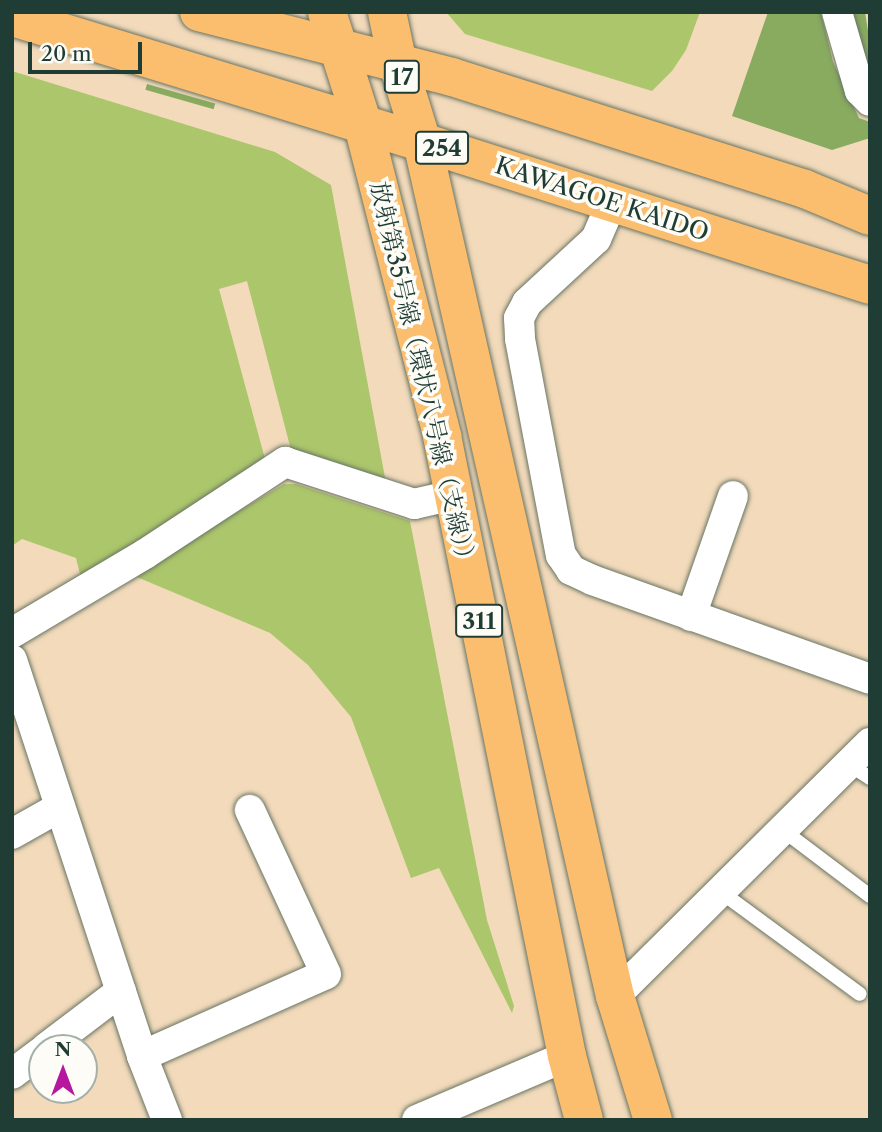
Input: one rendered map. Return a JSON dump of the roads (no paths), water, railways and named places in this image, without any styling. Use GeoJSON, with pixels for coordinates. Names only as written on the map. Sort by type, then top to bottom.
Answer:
{"type":"FeatureCollection","features":[{"type":"Feature","properties":{"kind":"main road"},"geometry":{"type":"LineString","coordinates":[[199,12],[332,30],[398,64],[452,77],[805,189],[870,216]]}},
{"type":"Feature","properties":{"kind":"main road","name":"17"},"geometry":{"type":"LineString","coordinates":[[387,12],[398,64],[422,142]]}},
{"type":"Feature","properties":{"kind":"main road","name":"KAWAGOE KAIDO"},"geometry":{"type":"LineString","coordinates":[[12,17],[422,142],[870,285]]}},
{"type":"Feature","properties":{"kind":"main road","name":"17"},"geometry":{"type":"LineString","coordinates":[[332,30],[363,125]]}},
{"type":"Feature","properties":{"kind":"main road","name":"放射第35号線（環状八号線（支線））"},"geometry":{"type":"LineString","coordinates":[[363,125],[439,423],[567,1056],[584,1120]]}},
{"type":"Feature","properties":{"kind":"main road","name":"放射第35号線（環状八号線（支線））"},"geometry":{"type":"LineString","coordinates":[[422,142],[615,996],[653,1120]]}},
{"type":"Feature","properties":{"kind":"street"},"geometry":{"type":"LineString","coordinates":[[837,12],[860,91],[870,102]]}},
{"type":"Feature","properties":{"kind":"street"},"geometry":{"type":"LineString","coordinates":[[612,202],[596,239],[527,303],[519,318],[520,339],[561,555],[571,570],[870,679]]}},
{"type":"Feature","properties":{"kind":"street"},"geometry":{"type":"LineString","coordinates":[[12,633],[145,554],[285,461],[414,504],[454,495]]}},
{"type":"Feature","properties":{"kind":"street"},"geometry":{"type":"LineString","coordinates":[[691,615],[733,496]]}},
{"type":"Feature","properties":{"kind":"street"},"geometry":{"type":"LineString","coordinates":[[12,660],[142,1056],[167,1120]]}},
{"type":"Feature","properties":{"kind":"street"},"geometry":{"type":"LineString","coordinates":[[615,996],[784,831],[860,771],[870,743]]}},
{"type":"Feature","properties":{"kind":"street"},"geometry":{"type":"LineString","coordinates":[[12,834],[60,807]]}},
{"type":"Feature","properties":{"kind":"street"},"geometry":{"type":"LineString","coordinates":[[142,1056],[326,974],[250,810]]}},
{"type":"Feature","properties":{"kind":"street"},"geometry":{"type":"LineString","coordinates":[[65,1034],[121,992]]}},
{"type":"Feature","properties":{"kind":"street"},"geometry":{"type":"LineString","coordinates":[[417,1120],[567,1056]]}},
{"type":"Feature","properties":{"kind":"street"},"geometry":{"type":"LineString","coordinates":[[12,1073],[28,1062]]}},
{"type":"Feature","properties":{"kind":"lane"},"geometry":{"type":"LineString","coordinates":[[784,831],[870,896]]}},
{"type":"Feature","properties":{"kind":"lane"},"geometry":{"type":"LineString","coordinates":[[721,891],[860,994]]}}]}
